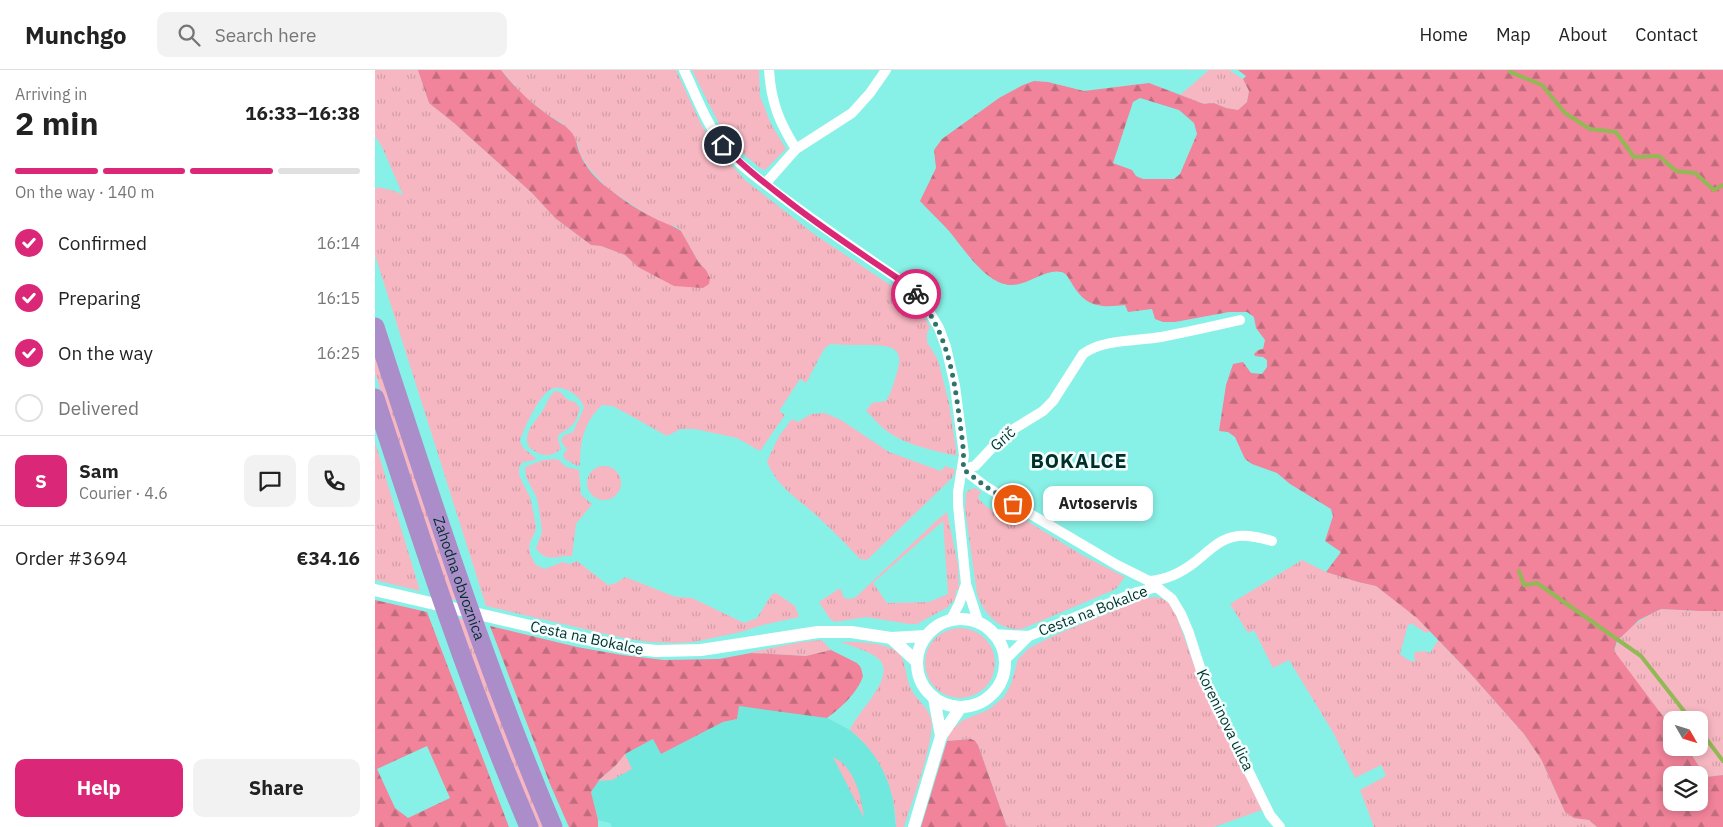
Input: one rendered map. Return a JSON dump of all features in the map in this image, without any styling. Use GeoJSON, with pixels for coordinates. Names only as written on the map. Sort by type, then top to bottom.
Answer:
{"type":"FeatureCollection","features":[{"type":"Feature","properties":{"kind":"highway","name":"Zahodna obvoznica"},"geometry":{"type":"LineString","coordinates":[[375,327],[461,588],[501,699],[553,827]]}},
{"type":"Feature","properties":{"kind":"highway","name":"Zahodna obvoznica"},"geometry":{"type":"LineString","coordinates":[[375,398],[437,585],[481,707],[529,827]]}},
{"type":"Feature","properties":{"kind":"street"},"geometry":{"type":"LineString","coordinates":[[684,70],[711,128],[733,156],[765,184],[833,235],[906,284],[932,314],[946,347],[955,386],[964,455],[958,492],[958,505],[967,584],[979,624]]}},
{"type":"Feature","properties":{"kind":"street"},"geometry":{"type":"LineString","coordinates":[[769,70],[774,106],[780,122],[796,149]]}},
{"type":"Feature","properties":{"kind":"street"},"geometry":{"type":"LineString","coordinates":[[765,184],[796,149],[852,113],[870,93],[886,70]]}},
{"type":"Feature","properties":{"kind":"street","name":"Grič"},"geometry":{"type":"LineString","coordinates":[[963,469],[975,466],[1004,435],[1043,411],[1053,401],[1083,354],[1088,350],[1117,342],[1162,337],[1240,320]]}},
{"type":"Feature","properties":{"kind":"street"},"geometry":{"type":"LineString","coordinates":[[963,469],[985,486],[1027,512],[1117,565],[1154,584]]}},
{"type":"Feature","properties":{"kind":"street","name":"Cesta na Bokalce"},"geometry":{"type":"LineString","coordinates":[[961,707],[978,703],[992,693],[1001,678],[1004,661],[1029,636],[1137,592],[1186,569],[1225,540],[1237,536],[1252,536],[1272,542]]}},
{"type":"Feature","properties":{"kind":"street"},"geometry":{"type":"LineString","coordinates":[[950,621],[967,584]]}},
{"type":"Feature","properties":{"kind":"street","name":"Koreninova ulica"},"geometry":{"type":"LineString","coordinates":[[1154,584],[1172,599],[1181,614],[1204,680],[1270,815],[1280,827]]}},
{"type":"Feature","properties":{"kind":"street","name":"Cesta na Bokalce"},"geometry":{"type":"LineString","coordinates":[[375,590],[627,648],[657,651],[701,650],[818,632],[851,632],[891,638],[927,636]]}},
{"type":"Feature","properties":{"kind":"street"},"geometry":{"type":"LineString","coordinates":[[914,827],[941,736],[961,707],[947,705],[934,698],[920,680],[917,662],[919,651],[927,636],[935,628],[950,621],[962,620],[979,624],[992,634],[1001,646],[1004,661]]}},
{"type":"Feature","properties":{"kind":"street","name":"Cesta na Bokalce"},"geometry":{"type":"LineString","coordinates":[[992,634],[1029,636]]}},
{"type":"Feature","properties":{"kind":"street"},"geometry":{"type":"LineString","coordinates":[[891,638],[917,662]]}},
{"type":"Feature","properties":{"kind":"street"},"geometry":{"type":"LineString","coordinates":[[934,698],[941,736]]}},
{"type":"Feature","properties":{"kind":"shaded area"},"geometry":{"type":"Polygon","coordinates":[[[739,706],[815,715],[827,718],[850,730],[869,747],[887,776],[893,799],[896,827],[612,827],[610,823],[598,820],[591,792],[600,779],[625,754],[653,739],[661,754],[723,722],[737,719],[739,706]]]}},
{"type":"Feature","properties":{"kind":"green space"},"geometry":{"type":"Polygon","coordinates":[[[375,70],[418,70],[429,103],[532,193],[555,218],[591,245],[601,246],[625,255],[638,267],[706,270],[699,263],[677,227],[663,223],[643,212],[607,188],[588,167],[580,154],[578,144],[561,122],[549,116],[524,96],[501,70],[676,70],[701,124],[712,141],[745,180],[814,234],[907,296],[919,307],[930,327],[927,333],[927,342],[938,360],[949,403],[957,456],[899,439],[883,428],[866,411],[872,403],[886,401],[893,387],[899,356],[892,348],[887,347],[830,344],[824,349],[806,383],[800,379],[779,411],[785,415],[760,451],[737,438],[695,429],[681,429],[667,436],[613,406],[602,405],[591,418],[584,432],[580,465],[577,466],[565,459],[563,455],[567,450],[561,441],[563,436],[573,432],[584,408],[574,394],[561,388],[555,388],[543,396],[535,408],[520,441],[523,448],[536,458],[535,460],[523,462],[519,471],[530,496],[535,520],[536,529],[529,547],[536,565],[545,569],[562,562],[570,564],[577,561],[608,585],[616,583],[625,577],[676,597],[692,598],[744,623],[757,618],[772,594],[776,593],[795,606],[799,617],[694,642],[675,643],[623,638],[486,606],[375,255],[375,189],[378,187],[403,195],[382,147],[375,136],[375,70]]]}},
{"type":"Feature","properties":{"kind":"green space"},"geometry":{"type":"Polygon","coordinates":[[[418,70],[501,70],[529,100],[572,133],[585,164],[601,182],[636,208],[681,231],[699,263],[706,270],[710,278],[709,284],[703,288],[674,286],[638,267],[625,255],[601,246],[591,245],[555,218],[532,193],[429,103],[418,70]]]}},
{"type":"Feature","properties":{"kind":"green space"},"geometry":{"type":"Polygon","coordinates":[[[692,70],[759,70],[760,96],[771,124],[786,149],[765,170],[736,148],[724,134],[692,70]]]}},
{"type":"Feature","properties":{"kind":"green space"},"geometry":{"type":"Polygon","coordinates":[[[1209,70],[1229,70],[1243,79],[1249,91],[1247,102],[1238,110],[1214,103],[1204,104],[1180,95],[1209,70]]]}},
{"type":"Feature","properties":{"kind":"green space"},"geometry":{"type":"Polygon","coordinates":[[[1238,70],[1723,70],[1723,611],[1661,609],[1639,620],[1617,641],[1614,651],[1663,716],[1663,756],[1692,756],[1699,766],[1663,766],[1663,811],[1708,811],[1708,777],[1723,775],[1723,827],[1597,827],[1589,820],[1574,818],[1565,812],[1541,759],[1524,734],[1469,672],[1417,618],[1376,586],[1326,572],[1341,552],[1325,541],[1333,516],[1331,509],[1290,484],[1277,473],[1252,464],[1245,459],[1235,437],[1228,432],[1219,431],[1226,385],[1233,364],[1243,362],[1251,373],[1262,374],[1267,367],[1267,360],[1254,354],[1258,350],[1263,349],[1265,340],[1256,328],[1254,317],[1247,312],[1229,312],[1175,322],[1163,322],[1155,319],[1152,309],[1128,312],[1125,305],[1100,306],[1087,301],[1076,290],[1066,275],[1055,271],[1016,285],[1001,283],[992,279],[976,264],[949,231],[920,201],[936,168],[934,150],[942,139],[999,98],[1023,85],[1034,81],[1048,82],[1084,91],[1149,83],[1204,104],[1214,103],[1238,110],[1247,102],[1249,91],[1243,79],[1246,76],[1238,70]],[[1140,98],[1133,102],[1113,163],[1132,170],[1136,176],[1143,179],[1174,179],[1180,174],[1197,134],[1194,123],[1179,110],[1140,98]]]}},
{"type":"Feature","properties":{"kind":"green space"},"geometry":{"type":"Polygon","coordinates":[[[375,354],[457,600],[450,599],[375,373],[375,354]]]}},
{"type":"Feature","properties":{"kind":"green space"},"geometry":{"type":"Polygon","coordinates":[[[555,391],[560,392],[568,400],[575,402],[580,408],[574,423],[558,437],[561,449],[552,454],[545,455],[537,453],[529,447],[527,436],[531,426],[555,391]]]}},
{"type":"Feature","properties":{"kind":"green space"},"geometry":{"type":"Polygon","coordinates":[[[825,413],[841,420],[889,452],[941,471],[945,466],[954,469],[955,472],[952,478],[867,560],[860,559],[816,515],[788,491],[775,477],[767,461],[779,436],[792,419],[798,422],[811,414],[825,413]]]}},
{"type":"Feature","properties":{"kind":"green space"},"geometry":{"type":"Polygon","coordinates":[[[375,442],[420,591],[375,580],[375,442]]]}},
{"type":"Feature","properties":{"kind":"green space"},"geometry":{"type":"Polygon","coordinates":[[[543,460],[559,460],[566,467],[579,470],[581,495],[592,504],[576,524],[572,556],[553,558],[544,556],[536,548],[542,532],[541,523],[537,498],[526,477],[525,467],[543,460]]]}},
{"type":"Feature","properties":{"kind":"green space"},"geometry":{"type":"Polygon","coordinates":[[[604,466],[616,471],[621,483],[616,495],[604,500],[592,495],[587,483],[592,471],[604,466]]]}},
{"type":"Feature","properties":{"kind":"green space"},"geometry":{"type":"Polygon","coordinates":[[[975,488],[981,492],[978,497],[981,501],[996,512],[1018,524],[1024,519],[1082,555],[1125,577],[1116,589],[1022,629],[1014,629],[999,624],[988,614],[977,594],[965,509],[966,493],[975,488]]]}},
{"type":"Feature","properties":{"kind":"green space"},"geometry":{"type":"Polygon","coordinates":[[[947,512],[958,565],[959,590],[956,590],[955,599],[948,607],[917,624],[866,617],[835,622],[830,619],[819,602],[840,588],[844,598],[856,597],[947,512]],[[943,521],[873,583],[887,603],[929,602],[948,594],[943,521]]]}},
{"type":"Feature","properties":{"kind":"green space"},"geometry":{"type":"Polygon","coordinates":[[[1302,560],[1326,572],[1376,586],[1417,617],[1430,631],[1426,633],[1412,624],[1408,625],[1400,654],[1408,660],[1415,662],[1415,652],[1425,651],[1430,653],[1438,640],[1524,734],[1541,759],[1565,812],[1574,818],[1589,820],[1597,827],[1374,827],[1360,790],[1386,776],[1381,765],[1355,778],[1334,734],[1289,660],[1273,668],[1254,630],[1248,633],[1230,604],[1302,560]]]}},
{"type":"Feature","properties":{"kind":"green space"},"geometry":{"type":"Polygon","coordinates":[[[1161,598],[1169,603],[1177,617],[1203,690],[1227,733],[1262,810],[1214,827],[1007,827],[978,745],[970,739],[947,741],[950,729],[963,720],[988,710],[1004,697],[1011,684],[1018,659],[1029,648],[1055,635],[1142,599],[1161,598]]]}},
{"type":"Feature","properties":{"kind":"green space"},"geometry":{"type":"Polygon","coordinates":[[[375,600],[427,612],[509,827],[375,827],[375,600]],[[427,746],[377,769],[395,808],[408,818],[450,798],[427,746]]]}},
{"type":"Feature","properties":{"kind":"green space"},"geometry":{"type":"Polygon","coordinates":[[[1661,609],[1723,611],[1723,775],[1708,777],[1708,766],[1699,766],[1692,756],[1708,756],[1708,711],[1663,711],[1663,716],[1614,652],[1621,637],[1639,621],[1661,609]]]}},
{"type":"Feature","properties":{"kind":"green space"},"geometry":{"type":"Polygon","coordinates":[[[457,618],[463,619],[544,827],[537,827],[505,748],[457,618]]]}},
{"type":"Feature","properties":{"kind":"green space"},"geometry":{"type":"Polygon","coordinates":[[[490,626],[577,647],[664,660],[719,659],[751,653],[806,656],[831,650],[857,663],[861,668],[863,676],[861,682],[848,699],[827,718],[739,706],[737,719],[723,722],[661,754],[653,739],[625,754],[600,779],[591,792],[598,827],[569,827],[550,784],[490,626]]]}},
{"type":"Feature","properties":{"kind":"green space"},"geometry":{"type":"Polygon","coordinates":[[[967,628],[980,634],[989,643],[993,649],[995,663],[993,677],[985,688],[974,696],[953,698],[946,696],[935,688],[927,677],[925,656],[927,649],[935,638],[946,630],[967,628]]]}},
{"type":"Feature","properties":{"kind":"green space"},"geometry":{"type":"Polygon","coordinates":[[[822,640],[831,650],[806,656],[751,653],[801,642],[822,640]]]}},
{"type":"Feature","properties":{"kind":"green space"},"geometry":{"type":"Polygon","coordinates":[[[840,642],[883,645],[897,652],[902,658],[910,687],[931,719],[932,728],[927,756],[904,827],[896,827],[893,799],[878,761],[850,730],[881,683],[882,664],[868,652],[840,642]]]}},
{"type":"Feature","properties":{"kind":"green space"},"geometry":{"type":"Polygon","coordinates":[[[971,739],[978,745],[1007,827],[921,827],[947,741],[971,739]]]}},
{"type":"Feature","properties":{"kind":"green space"},"geometry":{"type":"Polygon","coordinates":[[[625,754],[632,769],[612,780],[598,781],[616,765],[625,754]]]}},
{"type":"Feature","properties":{"kind":"green space"},"geometry":{"type":"Polygon","coordinates":[[[833,757],[840,761],[852,775],[859,792],[864,818],[833,757]]]}},
{"type":"Feature","properties":{"kind":"waterway"},"geometry":{"type":"LineString","coordinates":[[1510,70],[1510,72],[1542,85],[1565,113],[1590,129],[1616,132],[1634,157],[1659,156],[1676,171],[1695,173],[1714,190],[1723,185]]}},
{"type":"Feature","properties":{"kind":"waterway"},"geometry":{"type":"LineString","coordinates":[[1519,571],[1524,585],[1537,583],[1641,656],[1684,711]]}},
{"type":"Feature","properties":{"kind":"waterway"},"geometry":{"type":"LineString","coordinates":[[1708,741],[1723,761]]}},
{"type":"Feature","properties":{"kind":"way so far"},"geometry":{"type":"LineString","coordinates":[[916,294],[932,314],[946,347],[955,386],[964,455],[963,469],[1013,504]]}},
{"type":"Feature","properties":{"kind":"place","name":"Avtoservis"},"geometry":{"type":"Point","coordinates":[1013,504]}},
{"type":"Feature","properties":{"kind":"district","name":"BOKALCE"},"geometry":{"type":"Point","coordinates":[1079,461]}},
{"type":"Feature","properties":{"kind":"route"},"geometry":{"type":"LineString","coordinates":[[723,145],[765,184],[814,222],[906,284],[916,294]]}}]}
